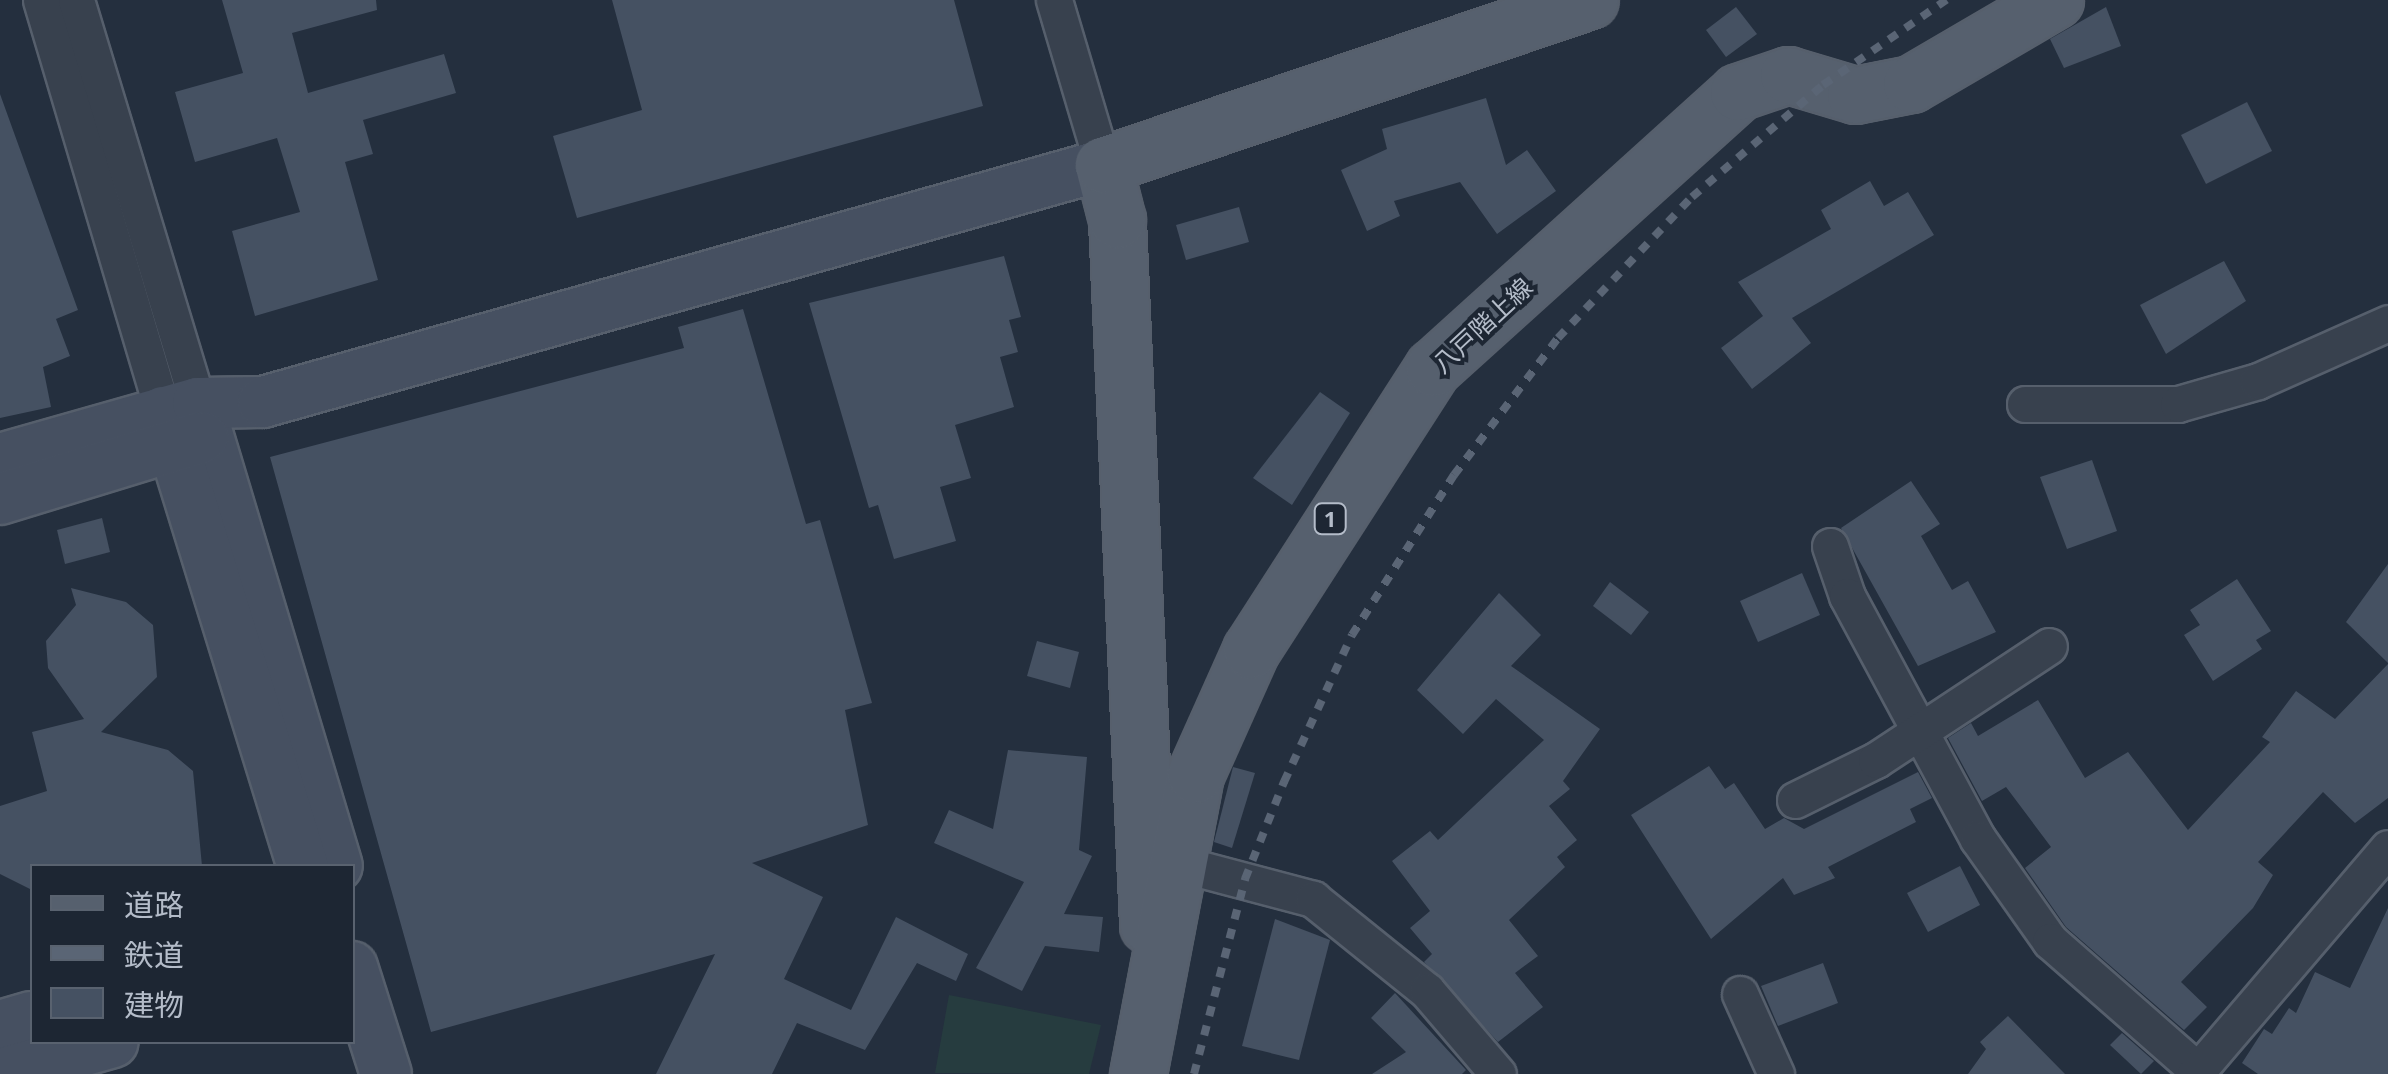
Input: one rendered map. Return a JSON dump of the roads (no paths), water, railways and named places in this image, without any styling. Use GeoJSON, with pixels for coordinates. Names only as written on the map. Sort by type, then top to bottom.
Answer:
{"type":"FeatureCollection","features":[{"type":"Feature","properties":{"kind":"main road","name":"八戸階上線"},"geometry":{"type":"LineString","coordinates":[[1138,1074],[1195,775],[1251,650],[1433,368],[1738,92],[1769,76],[1855,95],[1911,84],[2055,0]]}},
{"type":"Feature","properties":{"kind":"main road"},"geometry":{"type":"LineString","coordinates":[[1103,164],[1572,3]]}},
{"type":"Feature","properties":{"kind":"main road","name":"八戸階上線"},"geometry":{"type":"LineString","coordinates":[[1103,164],[1118,220],[1137,826],[1154,988]]}},
{"type":"Feature","properties":{"kind":"street"},"geometry":{"type":"LineString","coordinates":[[41,0],[336,864]]}},
{"type":"Feature","properties":{"kind":"street"},"geometry":{"type":"LineString","coordinates":[[76,0],[302,864]]}},
{"type":"Feature","properties":{"kind":"street"},"geometry":{"type":"LineString","coordinates":[[0,459],[187,424],[1103,164],[1054,0]]}},
{"type":"Feature","properties":{"kind":"street"},"geometry":{"type":"LineString","coordinates":[[2025,404],[2178,404],[2258,381],[2388,324]]}},
{"type":"Feature","properties":{"kind":"street"},"geometry":{"type":"LineString","coordinates":[[0,499],[187,424]]}},
{"type":"Feature","properties":{"kind":"street"},"geometry":{"type":"LineString","coordinates":[[1830,546],[1920,732],[1978,839],[2050,942],[2196,1072],[2385,859]]}},
{"type":"Feature","properties":{"kind":"street"},"geometry":{"type":"LineString","coordinates":[[1795,800],[1920,732],[2049,646]]}},
{"type":"Feature","properties":{"kind":"street"},"geometry":{"type":"LineString","coordinates":[[1176,862],[1313,899],[1428,990],[1498,1074]]}},
{"type":"Feature","properties":{"kind":"street"},"geometry":{"type":"LineString","coordinates":[[355,977],[386,1074]]}},
{"type":"Feature","properties":{"kind":"street"},"geometry":{"type":"LineString","coordinates":[[1740,994],[1776,1074]]}},
{"type":"Feature","properties":{"kind":"street"},"geometry":{"type":"LineString","coordinates":[[0,1026],[30,1018]]}},
{"type":"Feature","properties":{"kind":"street"},"geometry":{"type":"LineString","coordinates":[[0,1074],[106,1044]]}},
{"type":"Feature","properties":{"kind":"railway"},"geometry":{"type":"LineString","coordinates":[[1194,1074],[1245,879],[1284,782],[1352,635],[1454,475],[1558,338],[1692,197],[1823,85],[1946,0]]}}]}
